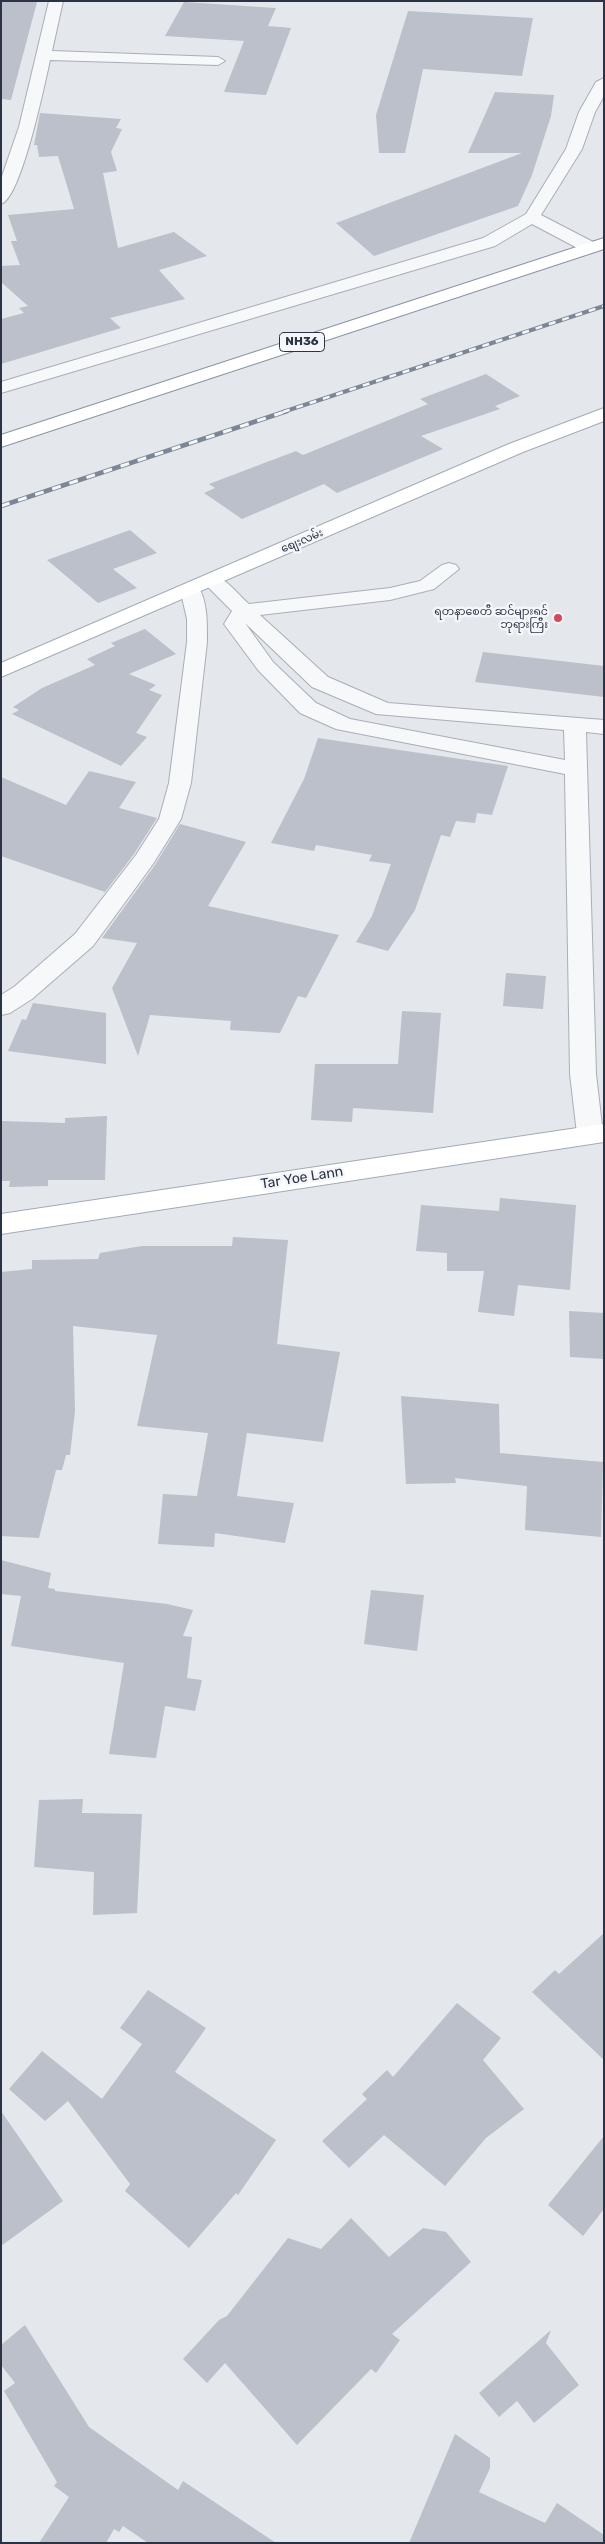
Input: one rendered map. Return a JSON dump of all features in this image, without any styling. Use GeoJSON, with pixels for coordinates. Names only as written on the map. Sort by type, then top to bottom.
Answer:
{"type":"FeatureCollection","features":[{"type":"Feature","properties":{"kind":"main road","name":"NH36"},"geometry":{"type":"LineString","coordinates":[[1,441],[596,245]]}},
{"type":"Feature","properties":{"kind":"main road","name":"စျေးလမ်း"},"geometry":{"type":"LineString","coordinates":[[1,671],[516,448],[599,419]]}},
{"type":"Feature","properties":{"kind":"main road","name":"Tar Yoe Lann"},"geometry":{"type":"LineString","coordinates":[[1,1224],[597,1133]]}},
{"type":"Feature","properties":{"kind":"street"},"geometry":{"type":"LineString","coordinates":[[1,199],[10,179],[31,116],[42,55],[56,1]]}},
{"type":"Feature","properties":{"kind":"street"},"geometry":{"type":"LineString","coordinates":[[42,55],[218,61]]}},
{"type":"Feature","properties":{"kind":"street"},"geometry":{"type":"LineString","coordinates":[[1,388],[489,242],[532,216],[596,113],[604,82]]}},
{"type":"Feature","properties":{"kind":"street"},"geometry":{"type":"LineString","coordinates":[[532,216],[596,245]]}},
{"type":"Feature","properties":{"kind":"street"},"geometry":{"type":"LineString","coordinates":[[242,611],[390,594],[427,584],[449,569]]}},
{"type":"Feature","properties":{"kind":"street"},"geometry":{"type":"LineString","coordinates":[[211,580],[320,682],[384,709],[604,727]]}},
{"type":"Feature","properties":{"kind":"street"},"geometry":{"type":"LineString","coordinates":[[1,1008],[23,993],[84,940],[145,859],[170,819],[180,783],[197,642],[196,619],[190,589]]}},
{"type":"Feature","properties":{"kind":"street"},"geometry":{"type":"LineString","coordinates":[[242,611],[234,624],[251,644],[265,666],[308,708],[344,724],[576,769]]}},
{"type":"Feature","properties":{"kind":"street"},"geometry":{"type":"LineString","coordinates":[[575,725],[583,1074],[597,1133]]}},
{"type":"Feature","properties":{"kind":"building"},"geometry":{"type":"Polygon","coordinates":[[[1,2],[37,2],[11,100],[1,99],[1,2]]]}},
{"type":"Feature","properties":{"kind":"building"},"geometry":{"type":"Polygon","coordinates":[[[184,2],[276,8],[268,26],[291,28],[266,95],[224,92],[244,41],[165,36],[184,2]]]}},
{"type":"Feature","properties":{"kind":"building"},"geometry":{"type":"Polygon","coordinates":[[[408,11],[533,18],[522,76],[423,69],[405,153],[379,153],[376,115],[408,11]]]}},
{"type":"Feature","properties":{"kind":"building"},"geometry":{"type":"Polygon","coordinates":[[[495,92],[554,95],[551,116],[532,175],[518,206],[374,256],[336,223],[522,153],[468,153],[495,92]]]}},
{"type":"Feature","properties":{"kind":"building"},"geometry":{"type":"Polygon","coordinates":[[[40,113],[121,119],[116,128],[122,129],[111,152],[117,171],[103,173],[118,248],[174,232],[207,256],[159,270],[185,299],[110,318],[121,328],[1,364],[1,319],[24,313],[19,308],[28,306],[1,282],[1,266],[20,265],[11,241],[17,241],[8,215],[74,209],[58,156],[39,157],[37,145],[34,145],[40,113]]]}},
{"type":"Feature","properties":{"kind":"building"},"geometry":{"type":"Polygon","coordinates":[[[486,374],[520,396],[495,406],[500,409],[421,436],[443,449],[337,493],[324,484],[242,519],[204,493],[215,488],[209,484],[296,451],[303,455],[428,404],[420,399],[486,374]]]}},
{"type":"Feature","properties":{"kind":"building"},"geometry":{"type":"Polygon","coordinates":[[[130,530],[157,553],[113,569],[137,588],[98,603],[47,560],[130,530]]]}},
{"type":"Feature","properties":{"kind":"building"},"geometry":{"type":"Polygon","coordinates":[[[145,629],[176,654],[129,674],[156,685],[149,690],[162,695],[136,733],[147,737],[121,766],[12,714],[19,710],[13,707],[42,688],[95,665],[87,659],[115,646],[111,643],[145,629]]]}},
{"type":"Feature","properties":{"kind":"building"},"geometry":{"type":"Polygon","coordinates":[[[483,652],[604,666],[604,697],[475,682],[483,652]]]}},
{"type":"Feature","properties":{"kind":"building"},"geometry":{"type":"Polygon","coordinates":[[[318,738],[508,766],[492,815],[477,813],[475,823],[456,821],[450,837],[441,835],[415,910],[388,951],[356,942],[372,916],[391,864],[369,861],[372,855],[316,845],[314,851],[271,843],[304,779],[318,738]]]}},
{"type":"Feature","properties":{"kind":"building"},"geometry":{"type":"Polygon","coordinates":[[[89,771],[136,782],[119,808],[157,818],[134,854],[105,892],[1,856],[1,777],[66,805],[89,771]]]}},
{"type":"Feature","properties":{"kind":"building"},"geometry":{"type":"Polygon","coordinates":[[[180,824],[246,842],[208,906],[339,935],[306,998],[298,996],[280,1033],[230,1030],[231,1021],[150,1015],[138,1056],[112,988],[137,943],[102,938],[155,865],[180,824]]]}},
{"type":"Feature","properties":{"kind":"building"},"geometry":{"type":"Polygon","coordinates":[[[506,973],[546,976],[543,1009],[503,1006],[506,973]]]}},
{"type":"Feature","properties":{"kind":"building"},"geometry":{"type":"Polygon","coordinates":[[[33,1003],[106,1013],[106,1064],[8,1051],[22,1019],[26,1020],[33,1003]]]}},
{"type":"Feature","properties":{"kind":"building"},"geometry":{"type":"Polygon","coordinates":[[[402,1011],[441,1013],[433,1113],[353,1108],[352,1122],[311,1120],[315,1064],[398,1064],[402,1011]]]}},
{"type":"Feature","properties":{"kind":"building"},"geometry":{"type":"Polygon","coordinates":[[[107,1116],[105,1180],[48,1180],[48,1186],[9,1187],[10,1181],[1,1181],[1,1121],[65,1123],[65,1118],[107,1116]]]}},
{"type":"Feature","properties":{"kind":"building"},"geometry":{"type":"Polygon","coordinates":[[[500,1198],[576,1205],[570,1290],[518,1285],[514,1316],[478,1312],[484,1271],[447,1271],[447,1253],[416,1251],[421,1205],[499,1211],[500,1198]]]}},
{"type":"Feature","properties":{"kind":"building"},"geometry":{"type":"Polygon","coordinates":[[[233,1237],[288,1240],[277,1344],[340,1352],[323,1442],[247,1433],[237,1496],[294,1503],[285,1543],[215,1533],[214,1547],[158,1544],[163,1494],[197,1496],[208,1433],[137,1426],[157,1335],[73,1326],[75,1411],[70,1455],[66,1455],[62,1470],[56,1470],[39,1538],[1,1536],[1,1272],[32,1269],[32,1260],[98,1259],[100,1253],[142,1246],[232,1246],[233,1237]]]}},
{"type":"Feature","properties":{"kind":"building"},"geometry":{"type":"Polygon","coordinates":[[[569,1311],[604,1313],[604,1359],[570,1357],[569,1311]]]}},
{"type":"Feature","properties":{"kind":"building"},"geometry":{"type":"Polygon","coordinates":[[[401,1396],[499,1404],[500,1453],[603,1462],[601,1537],[525,1530],[527,1486],[455,1478],[456,1483],[406,1484],[401,1396]]]}},
{"type":"Feature","properties":{"kind":"building"},"geometry":{"type":"Polygon","coordinates":[[[1,1560],[51,1573],[48,1588],[55,1589],[55,1591],[167,1604],[193,1610],[183,1636],[192,1637],[187,1678],[202,1680],[195,1711],[165,1706],[156,1758],[109,1754],[124,1663],[11,1646],[21,1596],[1,1594],[1,1560]]]}},
{"type":"Feature","properties":{"kind":"building"},"geometry":{"type":"Polygon","coordinates":[[[371,1590],[424,1595],[417,1651],[364,1644],[371,1590]]]}},
{"type":"Feature","properties":{"kind":"building"},"geometry":{"type":"Polygon","coordinates":[[[83,1799],[82,1813],[142,1814],[137,1913],[93,1915],[94,1872],[34,1867],[39,1800],[83,1799]]]}},
{"type":"Feature","properties":{"kind":"building"},"geometry":{"type":"Polygon","coordinates":[[[604,1933],[604,2060],[532,1992],[555,1970],[559,1974],[604,1933]]]}},
{"type":"Feature","properties":{"kind":"building"},"geometry":{"type":"Polygon","coordinates":[[[148,1990],[206,2028],[175,2072],[276,2140],[238,2195],[236,2193],[189,2248],[125,2191],[130,2184],[68,2101],[45,2121],[9,2089],[42,2051],[102,2099],[142,2044],[120,2028],[148,1990]]]}},
{"type":"Feature","properties":{"kind":"building"},"geometry":{"type":"Polygon","coordinates":[[[457,2003],[501,2038],[483,2060],[524,2109],[486,2138],[445,2186],[384,2135],[349,2168],[322,2141],[367,2099],[362,2094],[387,2070],[393,2077],[457,2003]]]}},
{"type":"Feature","properties":{"kind":"building"},"geometry":{"type":"Polygon","coordinates":[[[1,2111],[63,2201],[1,2246],[1,2111]]]}},
{"type":"Feature","properties":{"kind":"building"},"geometry":{"type":"Polygon","coordinates":[[[604,2136],[604,2209],[583,2236],[548,2205],[604,2136]]]}},
{"type":"Feature","properties":{"kind":"building"},"geometry":{"type":"Polygon","coordinates":[[[351,2218],[389,2257],[423,2228],[446,2232],[471,2262],[392,2334],[400,2340],[376,2373],[371,2369],[297,2445],[225,2363],[207,2383],[183,2359],[219,2320],[227,2316],[288,2238],[321,2249],[351,2218]]]}},
{"type":"Feature","properties":{"kind":"building"},"geometry":{"type":"Polygon","coordinates":[[[25,2325],[89,2427],[178,2490],[183,2481],[276,2543],[148,2543],[123,2526],[119,2532],[114,2529],[106,2543],[39,2543],[69,2497],[54,2486],[57,2482],[4,2391],[15,2383],[1,2365],[1,2345],[25,2325]]]}},
{"type":"Feature","properties":{"kind":"building"},"geometry":{"type":"Polygon","coordinates":[[[551,2330],[546,2343],[579,2385],[534,2423],[517,2401],[499,2417],[479,2393],[551,2330]]]}},
{"type":"Feature","properties":{"kind":"building"},"geometry":{"type":"Polygon","coordinates":[[[455,2434],[490,2458],[490,2468],[479,2492],[545,2523],[557,2503],[604,2535],[604,2543],[409,2543],[455,2434]]]}},
{"type":"Feature","properties":{"kind":"railway"},"geometry":{"type":"LineString","coordinates":[[283,412],[604,306]]}},
{"type":"Feature","properties":{"kind":"railway"},"geometry":{"type":"LineString","coordinates":[[1,506],[287,411]]}},
{"type":"Feature","properties":{"kind":"place","name":"ရတနာစေတီ ဆင်များရှင် ဘုရားကြီး"},"geometry":{"type":"Point","coordinates":[558,618]}}]}
